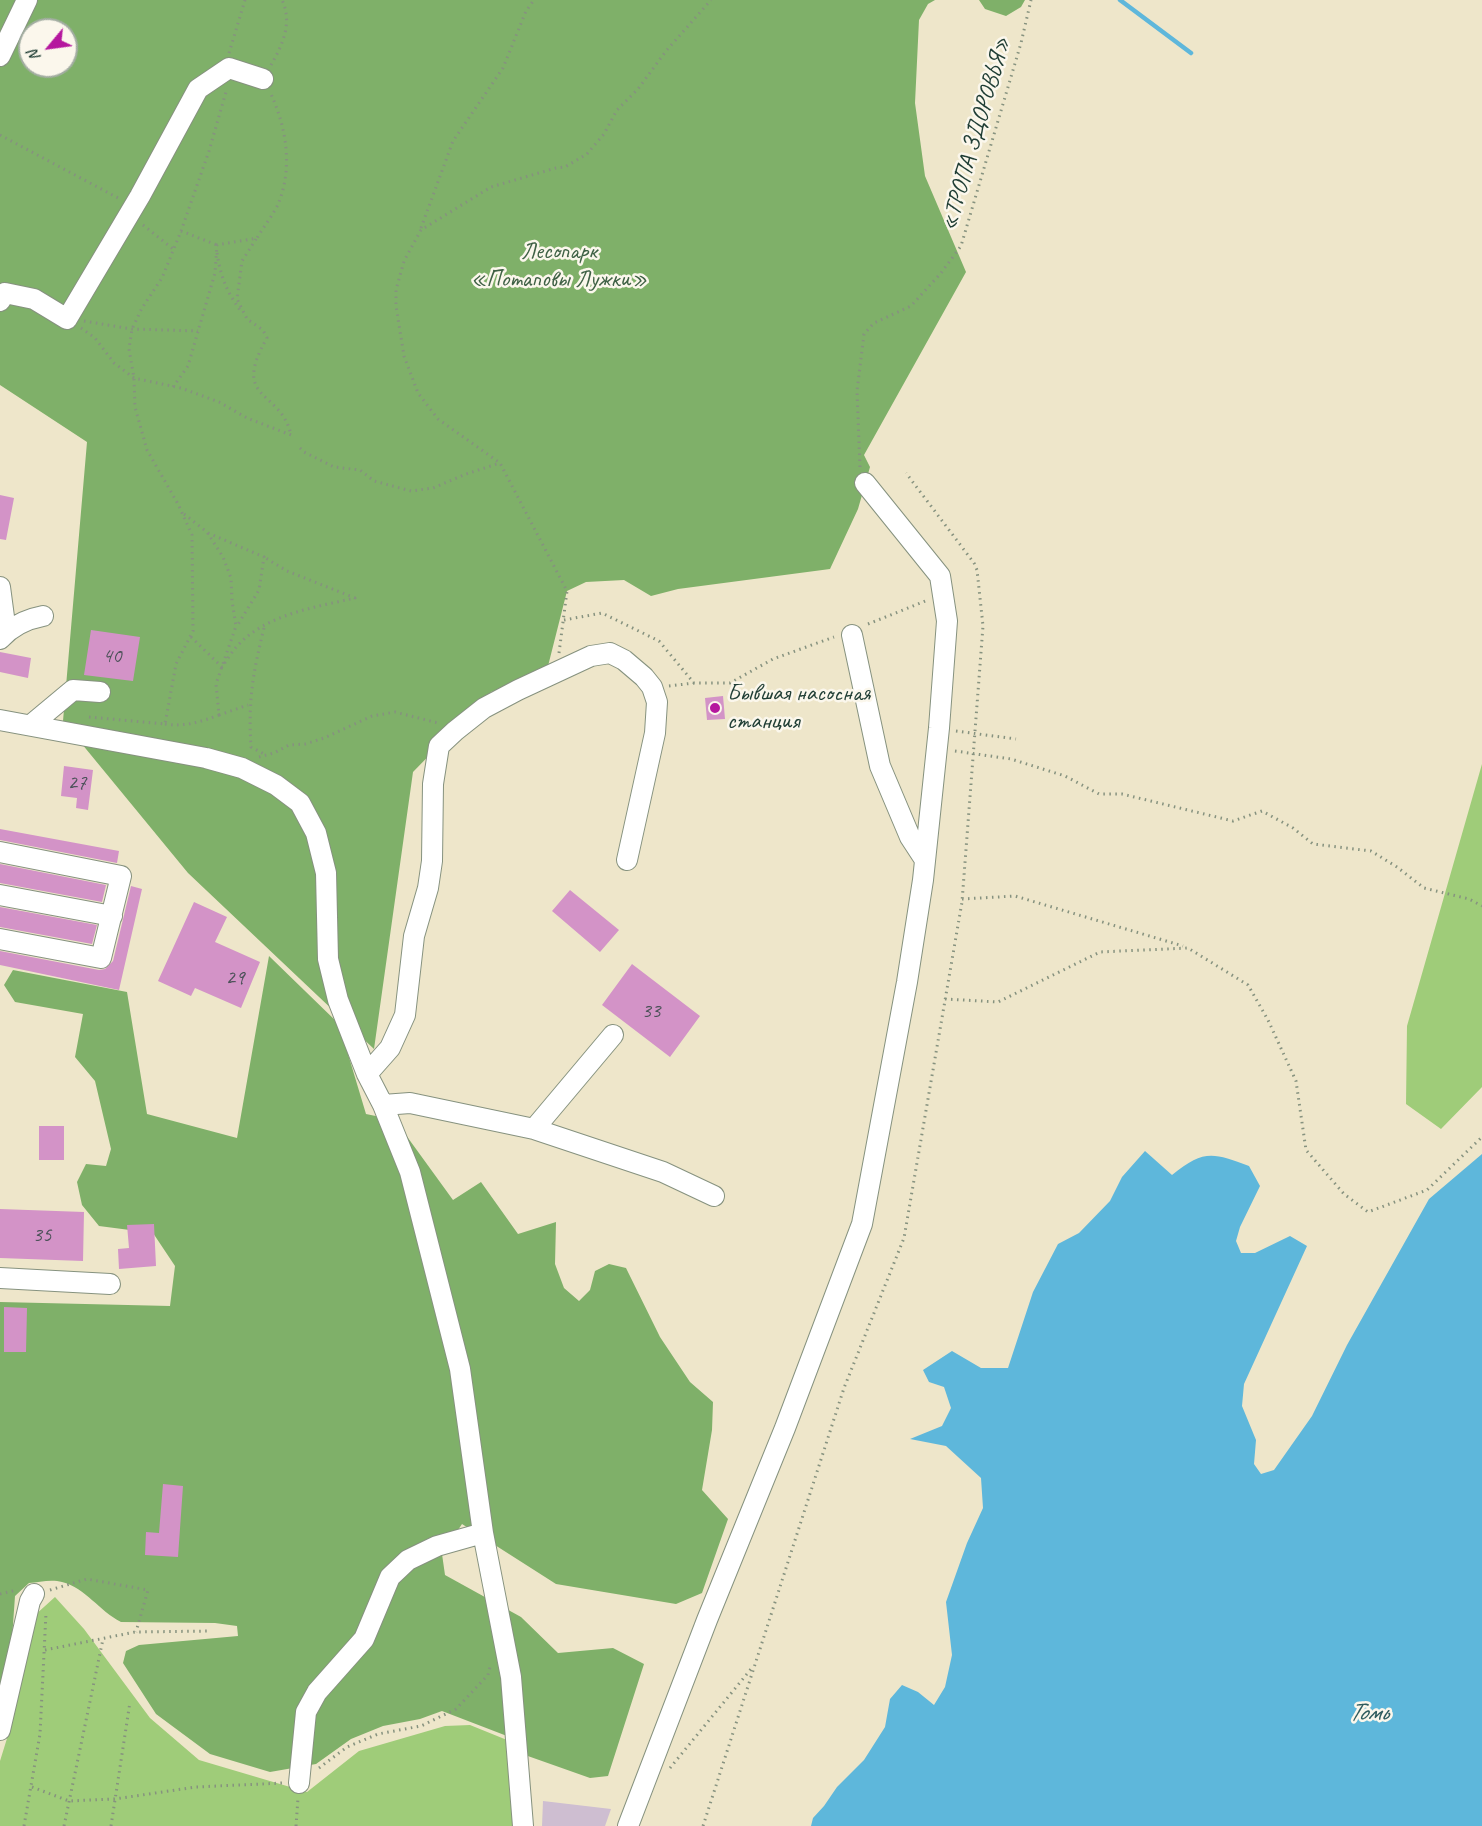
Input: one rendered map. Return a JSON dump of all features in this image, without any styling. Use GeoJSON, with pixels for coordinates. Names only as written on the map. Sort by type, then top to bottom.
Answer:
{"type":"FeatureCollection","features":[{"type":"Feature","properties":{"kind":"street"},"geometry":{"type":"LineString","coordinates":[[0,56],[27,0]]}},
{"type":"Feature","properties":{"kind":"street"},"geometry":{"type":"LineString","coordinates":[[0,302],[5,293],[34,299],[67,319],[133,208],[198,89],[229,68],[263,79]]}},
{"type":"Feature","properties":{"kind":"street"},"geometry":{"type":"LineString","coordinates":[[628,1826],[707,1620],[785,1428],[862,1224],[907,982],[925,860],[939,728],[947,621],[940,576],[865,483]]}},
{"type":"Feature","properties":{"kind":"street"},"geometry":{"type":"LineString","coordinates":[[0,587],[3,636],[33,618],[43,616]]}},
{"type":"Feature","properties":{"kind":"street"},"geometry":{"type":"LineString","coordinates":[[852,632],[880,766],[910,837],[925,860]]}},
{"type":"Feature","properties":{"kind":"street"},"geometry":{"type":"LineString","coordinates":[[367,1074],[390,1048],[405,1016],[414,936],[428,888],[432,861],[433,784],[439,746],[455,731],[484,708],[591,656],[609,653],[624,660],[644,676],[652,687],[657,702],[655,733],[627,860]]}},
{"type":"Feature","properties":{"kind":"street"},"geometry":{"type":"LineString","coordinates":[[30,725],[74,690],[100,692]]}},
{"type":"Feature","properties":{"kind":"street"},"geometry":{"type":"LineString","coordinates":[[0,720],[206,758],[242,768],[276,785],[300,803],[316,832],[326,873],[328,959],[338,1000],[367,1074],[383,1105],[410,1172],[460,1369],[483,1533],[511,1677],[523,1826]]}},
{"type":"Feature","properties":{"kind":"street"},"geometry":{"type":"LineString","coordinates":[[0,852],[121,876],[101,958],[0,939]]}},
{"type":"Feature","properties":{"kind":"street"},"geometry":{"type":"LineString","coordinates":[[0,895],[112,916]]}},
{"type":"Feature","properties":{"kind":"street"},"geometry":{"type":"LineString","coordinates":[[534,1129],[613,1035]]}},
{"type":"Feature","properties":{"kind":"street"},"geometry":{"type":"LineString","coordinates":[[383,1105],[410,1103],[534,1129],[663,1172],[714,1196]]}},
{"type":"Feature","properties":{"kind":"street"},"geometry":{"type":"LineString","coordinates":[[0,1278],[110,1284]]}},
{"type":"Feature","properties":{"kind":"street"},"geometry":{"type":"LineString","coordinates":[[299,1783],[306,1712],[317,1692],[364,1639],[390,1577],[408,1560],[437,1546],[483,1533]]}},
{"type":"Feature","properties":{"kind":"street"},"geometry":{"type":"LineString","coordinates":[[0,1730],[30,1601],[36,1594]]}},
{"type":"Feature","properties":{"kind":"path"},"geometry":{"type":"LineString","coordinates":[[165,724],[176,664],[193,631],[192,535],[147,450],[135,407],[134,378],[129,349],[132,329],[142,308],[162,278],[182,231],[209,151],[229,82],[229,52],[245,0]]}},
{"type":"Feature","properties":{"kind":"path"},"geometry":{"type":"LineString","coordinates":[[247,319],[237,299],[242,261],[279,203],[286,179],[286,137],[263,79],[285,40],[286,8],[282,0]]}},
{"type":"Feature","properties":{"kind":"path"},"geometry":{"type":"LineString","coordinates":[[534,0],[526,11],[503,68],[453,141],[421,230],[404,261],[396,290],[396,306],[405,356],[418,393],[438,419],[500,463],[567,591],[556,672]]}},
{"type":"Feature","properties":{"kind":"path"},"geometry":{"type":"LineString","coordinates":[[421,230],[491,188],[565,167],[587,154],[604,134],[617,110],[638,89],[666,51],[711,0]]}},
{"type":"Feature","properties":{"kind":"path","name":"«ТРОПА ЗДОРОВЬЯ»"},"geometry":{"type":"LineString","coordinates":[[865,483],[860,470],[857,391],[864,334],[874,323],[911,306],[941,273],[961,246],[1021,43],[1031,0]]}},
{"type":"Feature","properties":{"kind":"path"},"geometry":{"type":"LineString","coordinates":[[0,135],[132,205],[142,225],[173,249]]}},
{"type":"Feature","properties":{"kind":"path"},"geometry":{"type":"LineString","coordinates":[[182,231],[217,247],[256,238]]}},
{"type":"Feature","properties":{"kind":"path"},"geometry":{"type":"LineString","coordinates":[[67,319],[94,338],[114,363],[134,378],[173,387],[219,402],[248,418],[291,435],[288,423],[259,393],[252,376],[259,352],[267,338],[263,330],[247,319],[227,292],[221,275],[217,247]]}},
{"type":"Feature","properties":{"kind":"path"},"geometry":{"type":"LineString","coordinates":[[173,387],[188,366],[214,273],[217,247]]}},
{"type":"Feature","properties":{"kind":"path"},"geometry":{"type":"LineString","coordinates":[[67,319],[132,329],[198,331]]}},
{"type":"Feature","properties":{"kind":"path"},"geometry":{"type":"LineString","coordinates":[[300,448],[334,467],[360,470],[374,481],[411,491],[433,488],[500,463]]}},
{"type":"Feature","properties":{"kind":"path"},"geometry":{"type":"LineString","coordinates":[[182,513],[207,532],[264,557],[287,571],[355,598],[300,611],[265,626],[239,644],[222,667]]}},
{"type":"Feature","properties":{"kind":"path"},"geometry":{"type":"LineString","coordinates":[[207,532],[223,557],[231,578],[236,626]]}},
{"type":"Feature","properties":{"kind":"path"},"geometry":{"type":"LineString","coordinates":[[219,715],[216,684],[236,626],[259,590],[264,557]]}},
{"type":"Feature","properties":{"kind":"path"},"geometry":{"type":"LineString","coordinates":[[652,687],[694,683],[730,683],[773,659],[852,632],[942,593]]}},
{"type":"Feature","properties":{"kind":"path"},"geometry":{"type":"LineString","coordinates":[[564,620],[602,613],[659,641],[694,683]]}},
{"type":"Feature","properties":{"kind":"path"},"geometry":{"type":"LineString","coordinates":[[265,626],[254,668],[249,704],[251,747],[266,755]]}},
{"type":"Feature","properties":{"kind":"path"},"geometry":{"type":"LineString","coordinates":[[190,636],[222,667]]}},
{"type":"Feature","properties":{"kind":"path"},"geometry":{"type":"LineString","coordinates":[[80,716],[180,726],[199,722],[249,704]]}},
{"type":"Feature","properties":{"kind":"path"},"geometry":{"type":"LineString","coordinates":[[242,768],[256,758],[290,745],[306,744],[372,716],[395,712],[449,726],[455,731]]}},
{"type":"Feature","properties":{"kind":"path"},"geometry":{"type":"LineString","coordinates":[[939,728],[1016,739]]}},
{"type":"Feature","properties":{"kind":"path"},"geometry":{"type":"LineString","coordinates":[[936,748],[1011,759],[1065,776],[1100,794],[1122,794],[1233,821],[1262,811],[1293,828],[1313,844],[1371,852],[1397,867],[1424,888],[1469,899],[1482,906]]}},
{"type":"Feature","properties":{"kind":"path"},"geometry":{"type":"LineString","coordinates":[[962,899],[1015,896],[1188,948],[1248,985],[1268,1020],[1296,1081],[1306,1150],[1344,1194],[1368,1212],[1427,1190],[1482,1137]]}},
{"type":"Feature","properties":{"kind":"path"},"geometry":{"type":"LineString","coordinates":[[945,999],[998,1002],[1100,952],[1188,948]]}},
{"type":"Feature","properties":{"kind":"path"},"geometry":{"type":"LineString","coordinates":[[36,1594],[87,1579],[148,1590],[135,1632]]}},
{"type":"Feature","properties":{"kind":"path"},"geometry":{"type":"LineString","coordinates":[[24,1826],[40,1734],[45,1650],[45,1600],[36,1594]]}},
{"type":"Feature","properties":{"kind":"path"},"geometry":{"type":"LineString","coordinates":[[45,1650],[135,1632],[211,1631]]}},
{"type":"Feature","properties":{"kind":"path"},"geometry":{"type":"LineString","coordinates":[[64,1826],[103,1639]]}},
{"type":"Feature","properties":{"kind":"path"},"geometry":{"type":"LineString","coordinates":[[32,1787],[69,1801],[115,1799],[196,1787],[299,1783],[347,1747],[378,1734],[421,1726],[456,1709],[488,1675],[491,1665]]}},
{"type":"Feature","properties":{"kind":"path"},"geometry":{"type":"LineString","coordinates":[[663,1777],[752,1668]]}},
{"type":"Feature","properties":{"kind":"path"},"geometry":{"type":"LineString","coordinates":[[111,1826],[130,1702]]}},
{"type":"Feature","properties":{"kind":"path"},"geometry":{"type":"LineString","coordinates":[[296,1826],[299,1783]]}},
{"type":"Feature","properties":{"kind":"shaded area"},"geometry":{"type":"Polygon","coordinates":[[[543,1801],[611,1809],[605,1826],[542,1826],[543,1801]]]}},
{"type":"Feature","properties":{"kind":"green space","name":"Лесопарк «Потаповы Лужки»"},"geometry":{"type":"Polygon","coordinates":[[[0,0],[935,0],[928,4],[919,20],[915,103],[925,176],[966,272],[864,455],[870,467],[858,509],[830,569],[678,589],[651,596],[624,580],[586,582],[567,591],[547,670],[491,692],[413,772],[374,1049],[188,873],[63,721],[87,442],[0,385],[0,0]]]}},
{"type":"Feature","properties":{"kind":"green space"},"geometry":{"type":"Polygon","coordinates":[[[979,0],[1025,0],[1021,7],[1006,16],[985,9],[979,0]]]}},
{"type":"Feature","properties":{"kind":"green space"},"geometry":{"type":"Polygon","coordinates":[[[1482,764],[1482,1087],[1441,1129],[1406,1104],[1407,1026],[1482,764]]]}},
{"type":"Feature","properties":{"kind":"green space"},"geometry":{"type":"Polygon","coordinates":[[[269,956],[339,1024],[366,1114],[395,1120],[453,1200],[481,1182],[518,1234],[556,1222],[555,1264],[564,1288],[579,1301],[590,1290],[595,1271],[609,1264],[626,1268],[660,1337],[690,1382],[713,1402],[712,1430],[702,1490],[728,1519],[702,1593],[676,1604],[556,1584],[462,1524],[442,1554],[445,1575],[521,1617],[558,1653],[613,1648],[644,1664],[608,1776],[590,1778],[525,1755],[507,1736],[442,1711],[420,1719],[383,1726],[351,1739],[316,1764],[270,1772],[210,1754],[156,1714],[123,1663],[126,1651],[139,1645],[238,1636],[237,1626],[215,1623],[121,1622],[78,1589],[58,1581],[29,1583],[15,1596],[11,1653],[0,1687],[0,1302],[170,1306],[175,1266],[153,1233],[99,1226],[82,1205],[77,1182],[86,1164],[106,1166],[111,1149],[95,1081],[75,1057],[83,1014],[15,1002],[4,985],[13,970],[127,992],[147,1114],[237,1138],[269,956]]]}},
{"type":"Feature","properties":{"kind":"green space"},"geometry":{"type":"Polygon","coordinates":[[[55,1597],[84,1629],[150,1718],[199,1760],[307,1792],[359,1751],[445,1726],[470,1725],[507,1740],[513,1826],[0,1826],[0,1761],[9,1732],[34,1616],[55,1597]]]}},
{"type":"Feature","properties":{"kind":"water","name":"Томь"},"geometry":{"type":"Polygon","coordinates":[[[1145,1151],[1172,1175],[1192,1161],[1208,1156],[1226,1158],[1249,1166],[1260,1186],[1240,1227],[1236,1241],[1241,1253],[1255,1253],[1290,1236],[1307,1246],[1244,1384],[1242,1406],[1256,1440],[1254,1464],[1261,1474],[1274,1470],[1312,1416],[1347,1345],[1429,1199],[1482,1154],[1482,1826],[811,1826],[813,1818],[837,1787],[864,1760],[885,1727],[890,1699],[902,1685],[918,1692],[934,1705],[945,1687],[952,1655],[946,1602],[967,1543],[983,1508],[981,1478],[946,1446],[910,1439],[942,1426],[951,1408],[944,1387],[929,1382],[923,1370],[952,1351],[981,1368],[1008,1368],[1033,1292],[1058,1244],[1079,1233],[1110,1201],[1122,1177],[1145,1151]]]}},
{"type":"Feature","properties":{"kind":"building"},"geometry":{"type":"Polygon","coordinates":[[[0,495],[14,498],[6,540],[0,539],[0,495]]]}},
{"type":"Feature","properties":{"kind":"building"},"geometry":{"type":"Polygon","coordinates":[[[91,630],[140,637],[133,681],[84,675],[91,630]]]}},
{"type":"Feature","properties":{"kind":"building"},"geometry":{"type":"Polygon","coordinates":[[[0,652],[31,658],[28,678],[0,672],[0,652]]]}},
{"type":"Feature","properties":{"kind":"building","name":"Бывшая насосная станция"},"geometry":{"type":"Polygon","coordinates":[[[723,696],[725,719],[707,720],[705,698],[723,696]]]}},
{"type":"Feature","properties":{"kind":"building"},"geometry":{"type":"Polygon","coordinates":[[[64,766],[93,770],[88,810],[76,808],[77,798],[61,796],[64,766]]]}},
{"type":"Feature","properties":{"kind":"building"},"geometry":{"type":"Polygon","coordinates":[[[0,829],[119,851],[117,863],[0,840],[0,829]]]}},
{"type":"Feature","properties":{"kind":"building"},"geometry":{"type":"Polygon","coordinates":[[[0,864],[106,885],[102,902],[0,883],[0,864]]]}},
{"type":"Feature","properties":{"kind":"building"},"geometry":{"type":"Polygon","coordinates":[[[131,886],[142,889],[119,990],[0,965],[0,951],[99,970],[105,969],[113,961],[131,886]]]}},
{"type":"Feature","properties":{"kind":"building"},"geometry":{"type":"Polygon","coordinates":[[[570,890],[619,930],[600,952],[552,911],[570,890]]]}},
{"type":"Feature","properties":{"kind":"building"},"geometry":{"type":"Polygon","coordinates":[[[194,902],[227,917],[215,942],[260,962],[241,1008],[195,988],[191,996],[158,981],[194,902]]]}},
{"type":"Feature","properties":{"kind":"building"},"geometry":{"type":"Polygon","coordinates":[[[0,907],[97,925],[92,944],[0,927],[0,907]]]}},
{"type":"Feature","properties":{"kind":"building"},"geometry":{"type":"Polygon","coordinates":[[[632,964],[700,1016],[670,1057],[602,1005],[632,964]]]}},
{"type":"Feature","properties":{"kind":"building"},"geometry":{"type":"Polygon","coordinates":[[[39,1126],[64,1126],[64,1160],[39,1160],[39,1126]]]}},
{"type":"Feature","properties":{"kind":"building"},"geometry":{"type":"Polygon","coordinates":[[[0,1209],[84,1212],[83,1261],[0,1258],[0,1209]]]}},
{"type":"Feature","properties":{"kind":"building"},"geometry":{"type":"Polygon","coordinates":[[[154,1224],[156,1266],[119,1269],[118,1249],[129,1248],[127,1225],[154,1224]]]}},
{"type":"Feature","properties":{"kind":"building"},"geometry":{"type":"Polygon","coordinates":[[[4,1307],[27,1308],[26,1352],[4,1352],[4,1307]]]}},
{"type":"Feature","properties":{"kind":"building"},"geometry":{"type":"Polygon","coordinates":[[[163,1484],[183,1486],[178,1557],[145,1555],[146,1532],[159,1533],[163,1484]]]}},
{"type":"Feature","properties":{"kind":"waterway"},"geometry":{"type":"LineString","coordinates":[[1120,0],[1191,53]]}},
{"type":"Feature","properties":{"kind":"place","name":"Бывшая насосная станция"},"geometry":{"type":"Point","coordinates":[715,708]}}]}
